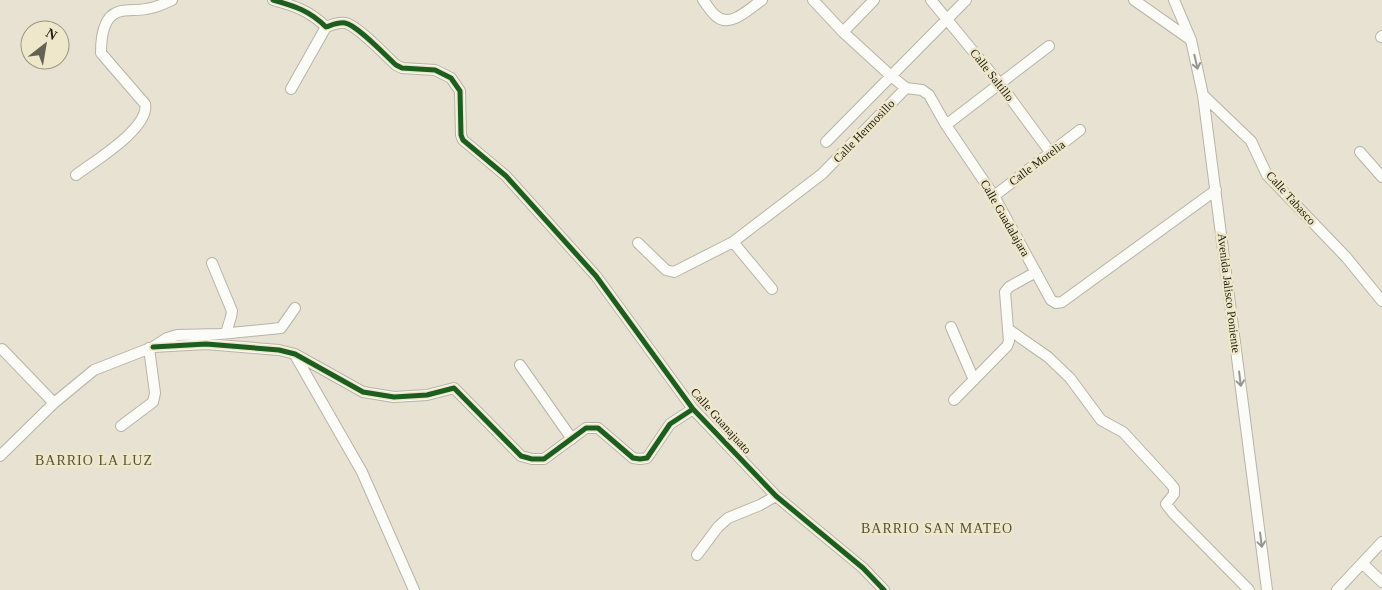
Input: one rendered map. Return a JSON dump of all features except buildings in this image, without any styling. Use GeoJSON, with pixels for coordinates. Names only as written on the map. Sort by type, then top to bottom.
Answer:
{"type":"FeatureCollection","features":[{"type":"Feature","properties":{"kind":"street"},"geometry":{"type":"LineString","coordinates":[[76,175],[129,136],[145,114],[146,109],[145,104],[101,53],[101,39],[105,27],[112,16],[118,12],[147,9],[172,0]]}},
{"type":"Feature","properties":{"kind":"street"},"geometry":{"type":"LineString","coordinates":[[273,0],[293,5],[315,16],[326,27],[291,89]]}},
{"type":"Feature","properties":{"kind":"street"},"geometry":{"type":"LineString","coordinates":[[703,0],[715,16],[721,20],[730,21],[762,0]]}},
{"type":"Feature","properties":{"kind":"street","name":"Calle Guadalajara"},"geometry":{"type":"LineString","coordinates":[[813,0],[843,32],[891,76],[906,88],[922,90],[928,95],[994,196],[1051,300],[1056,303],[1062,302],[1216,190]]}},
{"type":"Feature","properties":{"kind":"street"},"geometry":{"type":"LineString","coordinates":[[843,32],[874,0]]}},
{"type":"Feature","properties":{"kind":"street","name":"Calle Saltillo"},"geometry":{"type":"LineString","coordinates":[[931,0],[1000,84],[1050,152]]}},
{"type":"Feature","properties":{"kind":"street"},"geometry":{"type":"LineString","coordinates":[[826,142],[966,0]]}},
{"type":"Feature","properties":{"kind":"street"},"geometry":{"type":"LineString","coordinates":[[1134,0],[1191,40]]}},
{"type":"Feature","properties":{"kind":"street","name":"Avenida Jalisco Poniente"},"geometry":{"type":"LineString","coordinates":[[1174,0],[1191,40],[1203,95],[1267,590]]}},
{"type":"Feature","properties":{"kind":"street","name":"Calle Guanajuato"},"geometry":{"type":"LineString","coordinates":[[326,27],[338,23],[354,26],[396,65],[402,68],[435,70],[451,78],[460,91],[461,135],[464,140],[506,176],[596,276],[693,409],[776,496],[863,568],[884,590]]}},
{"type":"Feature","properties":{"kind":"street"},"geometry":{"type":"LineString","coordinates":[[946,125],[1049,46]]}},
{"type":"Feature","properties":{"kind":"street","name":"Calle Hermosillo"},"geometry":{"type":"LineString","coordinates":[[638,243],[666,270],[674,272],[733,242],[822,174],[906,88]]}},
{"type":"Feature","properties":{"kind":"street","name":"Calle Tabasco"},"geometry":{"type":"LineString","coordinates":[[1203,95],[1251,141],[1267,175],[1346,257],[1382,301]]}},
{"type":"Feature","properties":{"kind":"street","name":"Calle Morelia"},"geometry":{"type":"LineString","coordinates":[[994,196],[1080,130]]}},
{"type":"Feature","properties":{"kind":"street"},"geometry":{"type":"LineString","coordinates":[[1360,152],[1382,177]]}},
{"type":"Feature","properties":{"kind":"street"},"geometry":{"type":"LineString","coordinates":[[733,242],[772,289]]}},
{"type":"Feature","properties":{"kind":"street"},"geometry":{"type":"LineString","coordinates":[[212,263],[232,312],[226,333]]}},
{"type":"Feature","properties":{"kind":"street"},"geometry":{"type":"LineString","coordinates":[[954,400],[1007,346],[1009,341],[1005,292],[1009,287],[1036,272]]}},
{"type":"Feature","properties":{"kind":"street"},"geometry":{"type":"LineString","coordinates":[[0,456],[54,402],[94,370],[151,348],[167,338],[177,335],[280,328],[295,308]]}},
{"type":"Feature","properties":{"kind":"street"},"geometry":{"type":"LineString","coordinates":[[950,327],[974,380]]}},
{"type":"Feature","properties":{"kind":"street"},"geometry":{"type":"LineString","coordinates":[[1008,329],[1048,357],[1070,378],[1101,420],[1122,432],[1170,483],[1174,488],[1174,494],[1166,504],[1249,590]]}},
{"type":"Feature","properties":{"kind":"street"},"geometry":{"type":"LineString","coordinates":[[151,348],[206,344],[279,350],[295,354],[363,392],[394,397],[427,395],[452,388],[456,389],[521,456],[532,459],[544,459],[586,428],[598,428],[633,458],[647,458],[670,424],[693,409]]}},
{"type":"Feature","properties":{"kind":"street"},"geometry":{"type":"LineString","coordinates":[[122,426],[153,402],[155,393],[151,348]]}},
{"type":"Feature","properties":{"kind":"street"},"geometry":{"type":"LineString","coordinates":[[2,350],[54,402]]}},
{"type":"Feature","properties":{"kind":"street"},"geometry":{"type":"LineString","coordinates":[[295,354],[362,472],[414,590]]}},
{"type":"Feature","properties":{"kind":"street"},"geometry":{"type":"LineString","coordinates":[[520,365],[572,439]]}},
{"type":"Feature","properties":{"kind":"street"},"geometry":{"type":"LineString","coordinates":[[697,555],[718,527],[728,518],[760,505],[776,496]]}},
{"type":"Feature","properties":{"kind":"street"},"geometry":{"type":"LineString","coordinates":[[1337,590],[1382,542]]}},
{"type":"Feature","properties":{"kind":"street"},"geometry":{"type":"LineString","coordinates":[[1363,564],[1382,582]]}},
{"type":"Feature","properties":{"kind":"cycle path"},"geometry":{"type":"LineString","coordinates":[[273,0],[302,10],[326,27],[340,23],[350,25],[364,35],[396,65],[402,68],[435,70],[451,78],[460,91],[461,135],[463,140],[506,176],[596,276],[693,409],[776,496],[863,568],[884,590]]}},
{"type":"Feature","properties":{"kind":"cycle path"},"geometry":{"type":"LineString","coordinates":[[153,347],[206,344],[279,350],[295,354],[363,392],[394,397],[427,395],[454,388],[521,456],[532,459],[544,459],[586,428],[598,428],[633,458],[647,458],[670,424],[693,409]]}},
{"type":"Feature","properties":{"kind":"district","name":"BARRIO LA LUZ"},"geometry":{"type":"Point","coordinates":[94,460]}},
{"type":"Feature","properties":{"kind":"district","name":"BARRIO SAN MATEO"},"geometry":{"type":"Point","coordinates":[937,528]}}]}
